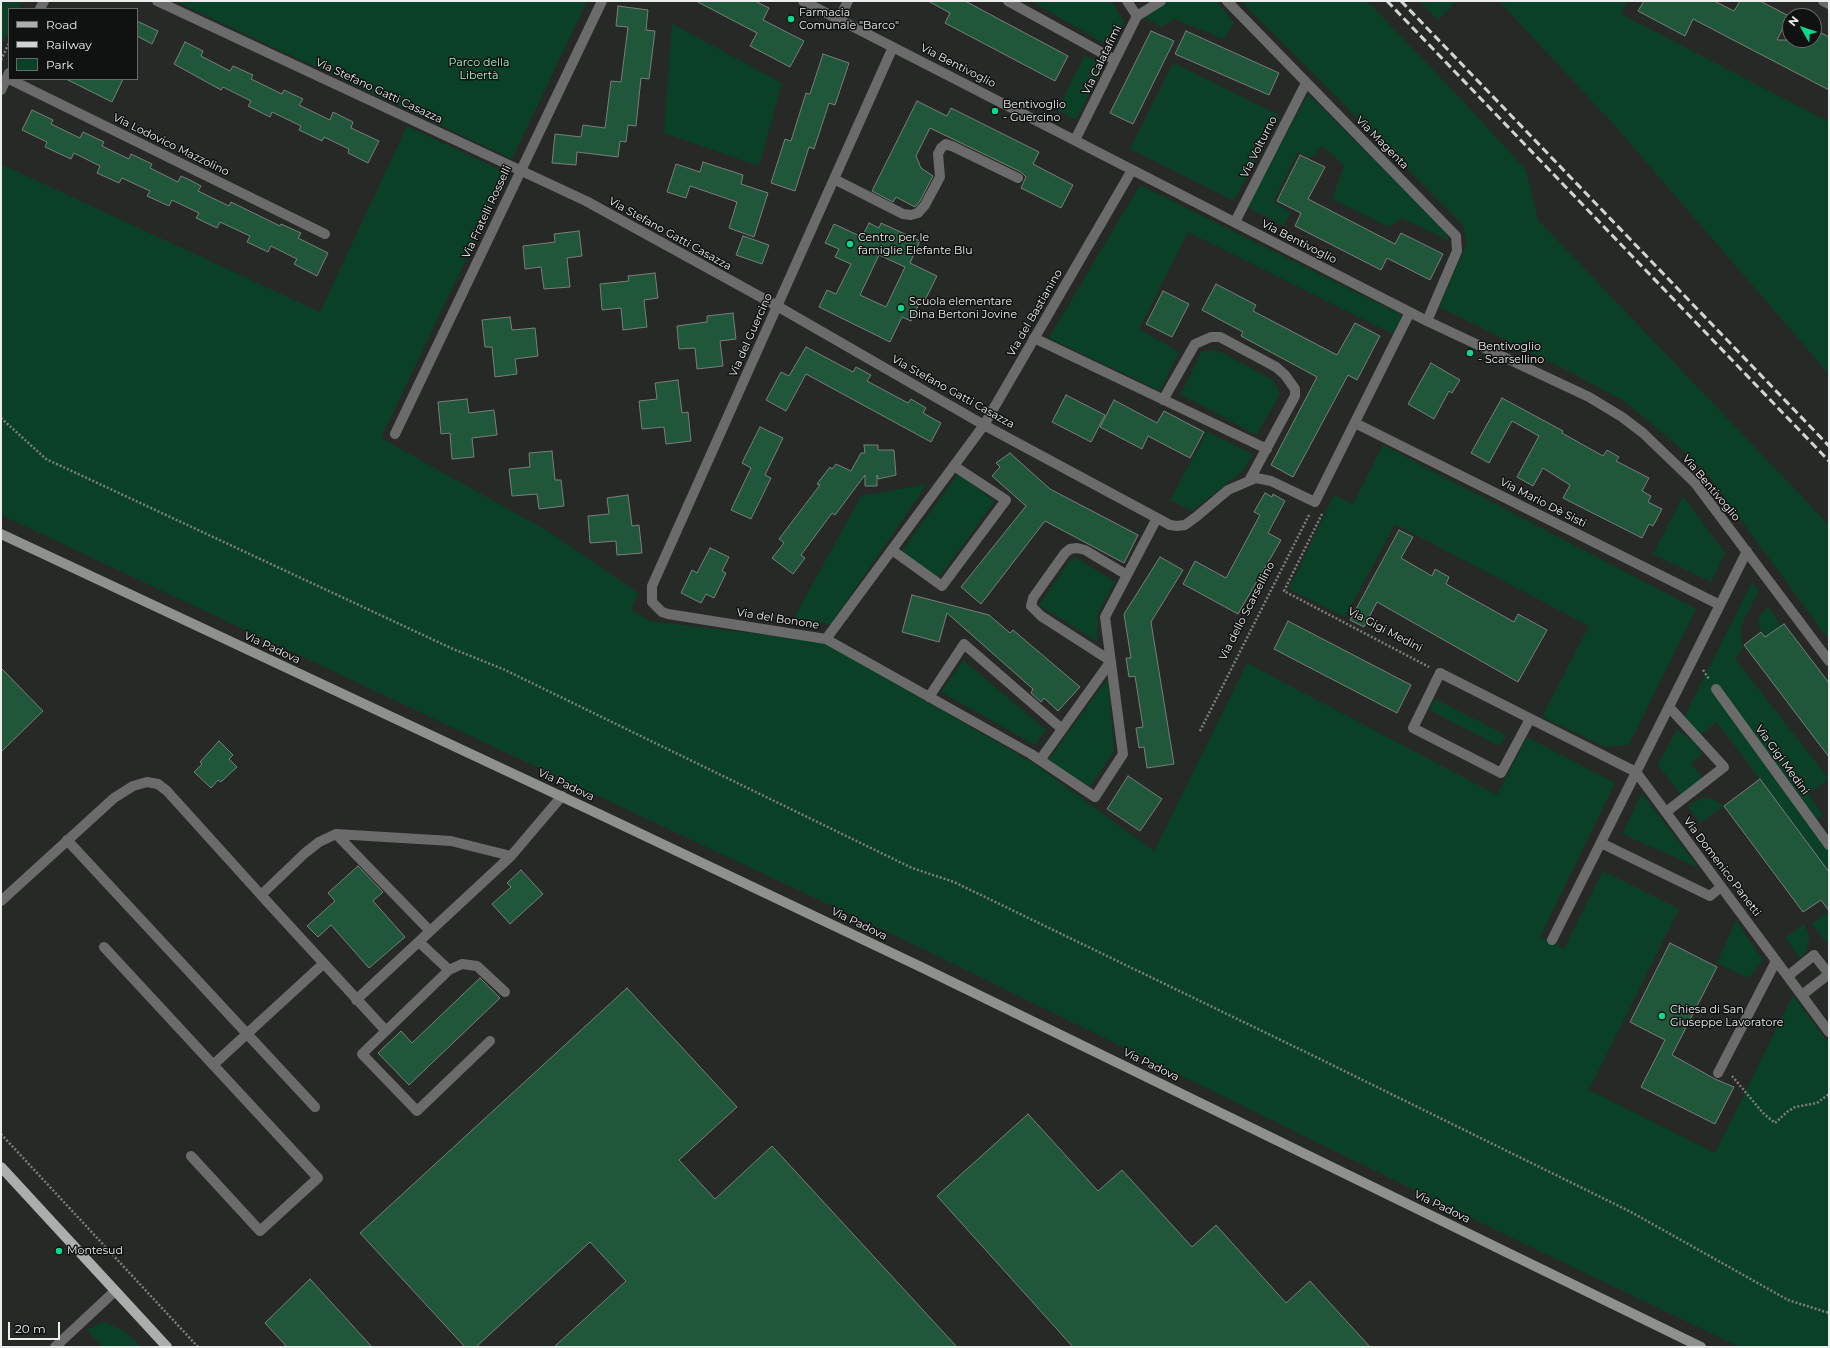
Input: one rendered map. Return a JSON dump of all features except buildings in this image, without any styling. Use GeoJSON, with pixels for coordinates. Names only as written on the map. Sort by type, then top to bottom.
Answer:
{"type":"FeatureCollection","features":[{"type":"Feature","properties":{"kind":"main road","name":"Via Padova"},"geometry":{"type":"LineString","coordinates":[[1,534],[562,796],[1202,1103],[1701,1347]]}},
{"type":"Feature","properties":{"kind":"main road"},"geometry":{"type":"LineString","coordinates":[[1,1167],[167,1347]]}},
{"type":"Feature","properties":{"kind":"street","name":"Via Stefano Gatti Casazza"},"geometry":{"type":"LineString","coordinates":[[157,1],[586,201],[777,306],[984,425],[1157,518]]}},
{"type":"Feature","properties":{"kind":"street","name":"Via Fratelli Rosselli"},"geometry":{"type":"LineString","coordinates":[[395,434],[602,1]]}},
{"type":"Feature","properties":{"kind":"street","name":"Via Bentivoglio"},"geometry":{"type":"LineString","coordinates":[[803,1],[1427,321],[1589,396],[1633,425],[1659,447],[1695,483],[1829,661]]}},
{"type":"Feature","properties":{"kind":"street"},"geometry":{"type":"LineString","coordinates":[[839,19],[848,1]]}},
{"type":"Feature","properties":{"kind":"street"},"geometry":{"type":"LineString","coordinates":[[1008,1],[1115,60]]}},
{"type":"Feature","properties":{"kind":"street"},"geometry":{"type":"LineString","coordinates":[[1127,1],[1137,16],[1161,1]]}},
{"type":"Feature","properties":{"kind":"street","name":"Via Magenta"},"geometry":{"type":"LineString","coordinates":[[1227,1],[1456,236],[1457,251],[1427,321]]}},
{"type":"Feature","properties":{"kind":"street"},"geometry":{"type":"LineString","coordinates":[[1822,1],[1829,4]]}},
{"type":"Feature","properties":{"kind":"street","name":"Via Calatafimi"},"geometry":{"type":"LineString","coordinates":[[1075,140],[1137,16]]}},
{"type":"Feature","properties":{"kind":"street","name":"Via del Guercino"},"geometry":{"type":"LineString","coordinates":[[681,617],[662,612],[655,606],[652,602],[652,586],[893,47]]}},
{"type":"Feature","properties":{"kind":"street"},"geometry":{"type":"LineString","coordinates":[[1,90],[8,75]]}},
{"type":"Feature","properties":{"kind":"street","name":"Via Lodovico Mazzolino"},"geometry":{"type":"LineString","coordinates":[[18,80],[325,234]]}},
{"type":"Feature","properties":{"kind":"street","name":"Via Volturno"},"geometry":{"type":"LineString","coordinates":[[1234,222],[1306,83]]}},
{"type":"Feature","properties":{"kind":"street"},"geometry":{"type":"LineString","coordinates":[[834,179],[903,214],[911,215],[918,213],[925,205],[940,177],[938,154],[941,148],[946,144],[1018,178]]}},
{"type":"Feature","properties":{"kind":"street","name":"Via del Bastianino"},"geometry":{"type":"LineString","coordinates":[[826,639],[984,425],[1132,170]]}},
{"type":"Feature","properties":{"kind":"street"},"geometry":{"type":"LineString","coordinates":[[1040,760],[1111,661],[1105,617],[1157,518],[1170,525],[1177,526],[1185,524],[1196,517],[1228,490],[1250,479],[1256,478],[1267,479],[1316,502],[1410,312]]}},
{"type":"Feature","properties":{"kind":"street"},"geometry":{"type":"LineString","coordinates":[[1163,400],[1195,344],[1204,338],[1220,337],[1276,367],[1288,378],[1295,389],[1293,403],[1250,479]]}},
{"type":"Feature","properties":{"kind":"street"},"geometry":{"type":"LineString","coordinates":[[1034,338],[1267,449]]}},
{"type":"Feature","properties":{"kind":"street","name":"Via Mario Dè Sisti"},"geometry":{"type":"LineString","coordinates":[[1355,423],[1720,605]]}},
{"type":"Feature","properties":{"kind":"street"},"geometry":{"type":"LineString","coordinates":[[892,550],[942,586],[1006,500],[954,466]]}},
{"type":"Feature","properties":{"kind":"street"},"geometry":{"type":"LineString","coordinates":[[1111,661],[1041,616],[1031,606],[1033,598],[1065,552],[1070,549],[1077,548],[1085,550],[1127,575]]}},
{"type":"Feature","properties":{"kind":"street"},"geometry":{"type":"LineString","coordinates":[[1552,940],[1747,551]]}},
{"type":"Feature","properties":{"kind":"street","name":"Via del Bonone"},"geometry":{"type":"LineString","coordinates":[[681,617],[826,639],[1040,760],[1095,797],[1123,754],[1111,661]]}},
{"type":"Feature","properties":{"kind":"street"},"geometry":{"type":"LineString","coordinates":[[929,697],[964,644],[1062,729]]}},
{"type":"Feature","properties":{"kind":"street"},"geometry":{"type":"LineString","coordinates":[[1530,719],[1502,773],[1413,728],[1440,673],[1636,772]]}},
{"type":"Feature","properties":{"kind":"street","name":"Via Gigi Medini"},"geometry":{"type":"LineString","coordinates":[[1716,689],[1829,845]]}},
{"type":"Feature","properties":{"kind":"street"},"geometry":{"type":"LineString","coordinates":[[1666,812],[1724,767],[1669,707]]}},
{"type":"Feature","properties":{"kind":"street","name":"Via Domenico Panetti"},"geometry":{"type":"LineString","coordinates":[[1636,772],[1829,1032]]}},
{"type":"Feature","properties":{"kind":"street"},"geometry":{"type":"LineString","coordinates":[[1,901],[114,798],[133,786],[147,782],[158,784],[167,791],[323,964],[386,1031]]}},
{"type":"Feature","properties":{"kind":"street"},"geometry":{"type":"LineString","coordinates":[[356,1000],[512,856],[562,796]]}},
{"type":"Feature","properties":{"kind":"street"},"geometry":{"type":"LineString","coordinates":[[261,895],[305,853],[320,842],[336,834],[451,841],[512,856]]}},
{"type":"Feature","properties":{"kind":"street"},"geometry":{"type":"LineString","coordinates":[[336,834],[430,931]]}},
{"type":"Feature","properties":{"kind":"street"},"geometry":{"type":"LineString","coordinates":[[67,840],[315,1107]]}},
{"type":"Feature","properties":{"kind":"street"},"geometry":{"type":"LineString","coordinates":[[1601,843],[1710,896],[1721,887]]}},
{"type":"Feature","properties":{"kind":"street"},"geometry":{"type":"LineString","coordinates":[[419,942],[449,970]]}},
{"type":"Feature","properties":{"kind":"street"},"geometry":{"type":"LineString","coordinates":[[104,947],[318,1178],[260,1231],[191,1156]]}},
{"type":"Feature","properties":{"kind":"street"},"geometry":{"type":"LineString","coordinates":[[1788,976],[1814,955],[1829,974],[1802,995]]}},
{"type":"Feature","properties":{"kind":"street"},"geometry":{"type":"LineString","coordinates":[[1720,1069],[1776,961]]}},
{"type":"Feature","properties":{"kind":"street"},"geometry":{"type":"LineString","coordinates":[[213,1065],[323,964]]}},
{"type":"Feature","properties":{"kind":"street"},"geometry":{"type":"LineString","coordinates":[[490,1041],[416,1111],[362,1054],[449,970],[462,964],[477,966],[505,992]]}},
{"type":"Feature","properties":{"kind":"street"},"geometry":{"type":"LineString","coordinates":[[55,1347],[115,1291]]}},
{"type":"Feature","properties":{"kind":"path"},"geometry":{"type":"LineString","coordinates":[[1,60],[8,45]]}},
{"type":"Feature","properties":{"kind":"path"},"geometry":{"type":"LineString","coordinates":[[1,418],[46,459],[453,649],[503,669],[912,868],[954,882],[1320,1059],[1631,1212],[1788,1300],[1829,1313]]}},
{"type":"Feature","properties":{"kind":"path","name":"Via dello Scarsellino"},"geometry":{"type":"LineString","coordinates":[[1200,731],[1316,502]]}},
{"type":"Feature","properties":{"kind":"path","name":"Via Gigi Medini"},"geometry":{"type":"LineString","coordinates":[[1323,513],[1284,591],[1440,673]]}},
{"type":"Feature","properties":{"kind":"path"},"geometry":{"type":"LineString","coordinates":[[1694,657],[1716,689]]}},
{"type":"Feature","properties":{"kind":"path"},"geometry":{"type":"LineString","coordinates":[[1720,1069],[1763,1113],[1775,1123],[1786,1112],[1795,1107],[1817,1103],[1829,1094]]}},
{"type":"Feature","properties":{"kind":"path"},"geometry":{"type":"LineString","coordinates":[[1,1134],[198,1347]]}},
{"type":"Feature","properties":{"kind":"green space"},"geometry":{"type":"Polygon","coordinates":[[[1,1],[22,1],[18,8],[8,8],[8,31],[1,46],[1,1]]]}},
{"type":"Feature","properties":{"kind":"green space","name":"Parco della Libertà"},"geometry":{"type":"Polygon","coordinates":[[[175,1],[587,1],[512,159],[175,1]]]}},
{"type":"Feature","properties":{"kind":"green space"},"geometry":{"type":"Polygon","coordinates":[[[1031,1],[1111,1],[1124,21],[1112,48],[1031,1]]]}},
{"type":"Feature","properties":{"kind":"green space"},"geometry":{"type":"Polygon","coordinates":[[[1169,1],[1216,1],[1234,22],[1224,39],[1175,19],[1161,27],[1144,17],[1169,1]]]}},
{"type":"Feature","properties":{"kind":"green space"},"geometry":{"type":"Polygon","coordinates":[[[1241,1],[1367,1],[1460,98],[1526,170],[1538,220],[1829,525],[1829,640],[1705,471],[1671,440],[1624,401],[1566,370],[1439,307],[1467,243],[1463,225],[1241,1]]]}},
{"type":"Feature","properties":{"kind":"green space"},"geometry":{"type":"Polygon","coordinates":[[[1420,1],[1456,1],[1438,20],[1420,1]]]}},
{"type":"Feature","properties":{"kind":"green space"},"geometry":{"type":"Polygon","coordinates":[[[1499,1],[1627,1],[1621,14],[1829,122],[1829,374],[1616,127],[1499,1]]]}},
{"type":"Feature","properties":{"kind":"green space"},"geometry":{"type":"Polygon","coordinates":[[[672,24],[782,83],[759,166],[664,133],[672,24]]]}},
{"type":"Feature","properties":{"kind":"green space"},"geometry":{"type":"Polygon","coordinates":[[[1085,55],[1104,65],[1076,120],[1057,110],[1085,55]]]}},
{"type":"Feature","properties":{"kind":"green space"},"geometry":{"type":"Polygon","coordinates":[[[1173,63],[1279,115],[1234,201],[1130,149],[1173,63]]]}},
{"type":"Feature","properties":{"kind":"green space"},"geometry":{"type":"Polygon","coordinates":[[[1308,94],[1444,230],[1449,241],[1402,218],[1389,227],[1332,199],[1344,165],[1322,146],[1312,158],[1298,152],[1273,202],[1290,212],[1284,226],[1247,207],[1308,94]]]}},
{"type":"Feature","properties":{"kind":"green space"},"geometry":{"type":"Polygon","coordinates":[[[407,126],[507,173],[381,438],[551,533],[638,593],[631,610],[650,621],[823,642],[1035,764],[1154,851],[1247,663],[1497,795],[1527,737],[1615,783],[1540,937],[1564,949],[1603,871],[1679,909],[1589,1090],[1715,1153],[1793,995],[1829,1044],[1829,1347],[1740,1347],[1510,1237],[917,946],[1,515],[1,164],[320,312],[407,126]]]}},
{"type":"Feature","properties":{"kind":"green space"},"geometry":{"type":"Polygon","coordinates":[[[1140,185],[1402,315],[1393,334],[1188,232],[1139,329],[1179,352],[1160,391],[1049,338],[1140,185]]]}},
{"type":"Feature","properties":{"kind":"green space"},"geometry":{"type":"Polygon","coordinates":[[[1217,350],[1273,380],[1280,394],[1256,435],[1181,394],[1202,351],[1217,350]]]}},
{"type":"Feature","properties":{"kind":"green space"},"geometry":{"type":"Polygon","coordinates":[[[1207,432],[1253,454],[1243,471],[1192,511],[1170,500],[1207,432]]]}},
{"type":"Feature","properties":{"kind":"green space"},"geometry":{"type":"Polygon","coordinates":[[[1383,445],[1696,609],[1629,745],[1605,747],[1542,717],[1589,626],[1395,524],[1345,617],[1289,589],[1334,495],[1353,504],[1383,445]]]}},
{"type":"Feature","properties":{"kind":"green space"},"geometry":{"type":"Polygon","coordinates":[[[958,474],[995,501],[938,579],[901,552],[958,474]]]}},
{"type":"Feature","properties":{"kind":"green space"},"geometry":{"type":"Polygon","coordinates":[[[927,484],[831,624],[794,618],[861,496],[927,484]]]}},
{"type":"Feature","properties":{"kind":"green space"},"geometry":{"type":"Polygon","coordinates":[[[1683,496],[1725,553],[1711,582],[1653,554],[1683,496]]]}},
{"type":"Feature","properties":{"kind":"green space"},"geometry":{"type":"Polygon","coordinates":[[[1073,556],[1115,582],[1098,614],[1097,642],[1039,605],[1073,556]]]}},
{"type":"Feature","properties":{"kind":"green space"},"geometry":{"type":"Polygon","coordinates":[[[1752,582],[1759,590],[1741,626],[1741,642],[1744,645],[1735,659],[1829,779],[1808,794],[1823,815],[1813,823],[1829,845],[1829,872],[1717,722],[1700,735],[1684,717],[1752,582]]]}},
{"type":"Feature","properties":{"kind":"green space"},"geometry":{"type":"Polygon","coordinates":[[[1768,607],[1781,626],[1765,637],[1758,624],[1761,613],[1768,607]]]}},
{"type":"Feature","properties":{"kind":"green space"},"geometry":{"type":"Polygon","coordinates":[[[963,660],[1046,730],[1035,745],[941,692],[963,660]]]}},
{"type":"Feature","properties":{"kind":"green space"},"geometry":{"type":"Polygon","coordinates":[[[1108,678],[1114,751],[1090,787],[1048,760],[1108,678]]]}},
{"type":"Feature","properties":{"kind":"green space"},"geometry":{"type":"Polygon","coordinates":[[[1435,699],[1506,735],[1500,746],[1429,710],[1435,699]]]}},
{"type":"Feature","properties":{"kind":"green space"},"geometry":{"type":"Polygon","coordinates":[[[1677,729],[1695,743],[1702,754],[1691,763],[1703,778],[1681,795],[1658,765],[1677,729]]]}},
{"type":"Feature","properties":{"kind":"green space"},"geometry":{"type":"Polygon","coordinates":[[[1642,793],[1699,868],[1622,834],[1642,793]]]}},
{"type":"Feature","properties":{"kind":"green space"},"geometry":{"type":"Polygon","coordinates":[[[1703,798],[1711,798],[1724,806],[1700,823],[1688,806],[1703,798]]]}},
{"type":"Feature","properties":{"kind":"green space"},"geometry":{"type":"Polygon","coordinates":[[[1829,911],[1829,946],[1812,924],[1829,911]]]}},
{"type":"Feature","properties":{"kind":"green space"},"geometry":{"type":"Polygon","coordinates":[[[1736,920],[1763,960],[1748,978],[1717,963],[1736,920]]]}},
{"type":"Feature","properties":{"kind":"green space"},"geometry":{"type":"Polygon","coordinates":[[[1804,924],[1809,934],[1809,940],[1806,951],[1800,958],[1785,938],[1804,924]]]}},
{"type":"Feature","properties":{"kind":"green space"},"geometry":{"type":"Polygon","coordinates":[[[105,1322],[126,1332],[141,1347],[103,1347],[87,1330],[105,1322]]]}},
{"type":"Feature","properties":{"kind":"railway"},"geometry":{"type":"LineString","coordinates":[[1387,1],[1829,461]]}},
{"type":"Feature","properties":{"kind":"railway"},"geometry":{"type":"LineString","coordinates":[[1401,1],[1829,446]]}},
{"type":"Feature","properties":{"kind":"place","name":"Farmacia Comunale \"Barco\""},"geometry":{"type":"Point","coordinates":[791,19]}},
{"type":"Feature","properties":{"kind":"place","name":"Bentivoglio - Guercino"},"geometry":{"type":"Point","coordinates":[995,111]}},
{"type":"Feature","properties":{"kind":"place","name":"Centro per le famiglie Elefante Blu"},"geometry":{"type":"Point","coordinates":[850,244]}},
{"type":"Feature","properties":{"kind":"place","name":"Scuola elementare Dina Bertoni Jovine"},"geometry":{"type":"Point","coordinates":[901,308]}},
{"type":"Feature","properties":{"kind":"place","name":"Bentivoglio - Scarsellino"},"geometry":{"type":"Point","coordinates":[1470,353]}},
{"type":"Feature","properties":{"kind":"place","name":"Chiesa di San Giuseppe Lavoratore"},"geometry":{"type":"Point","coordinates":[1662,1016]}},
{"type":"Feature","properties":{"kind":"place","name":"Montesud"},"geometry":{"type":"Point","coordinates":[59,1251]}}]}
